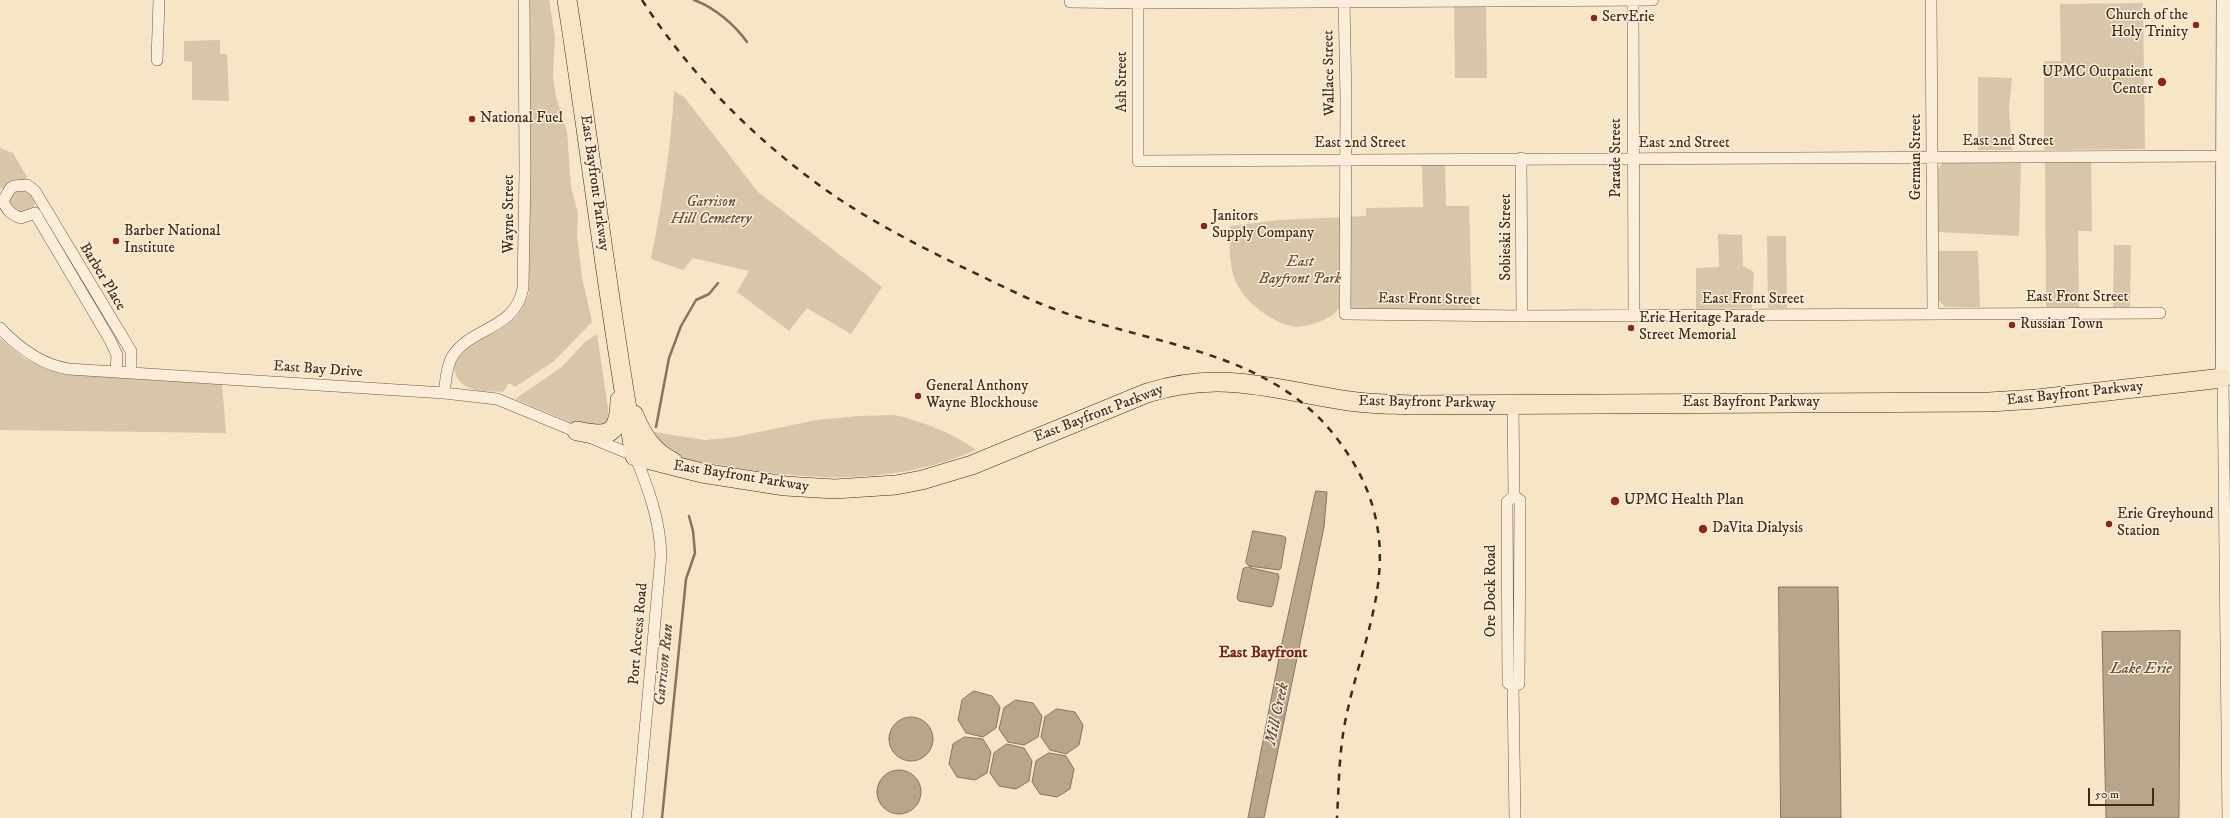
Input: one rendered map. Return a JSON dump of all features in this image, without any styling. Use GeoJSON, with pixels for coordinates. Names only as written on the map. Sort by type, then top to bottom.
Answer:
{"type":"FeatureCollection","features":[{"type":"Feature","properties":{"kind":"highway","name":"East Bayfront Parkway"},"geometry":{"type":"LineString","coordinates":[[567,0],[621,377],[635,456],[689,470],[809,488],[866,488],[896,485],[928,478],[972,465],[1147,394],[1173,386],[1204,382],[1258,384],[1368,403],[1512,404],[1988,402],[2037,399],[2223,378]]}},
{"type":"Feature","properties":{"kind":"highway"},"geometry":{"type":"LineString","coordinates":[[577,431],[601,436],[613,430],[619,418],[621,377]]}},
{"type":"Feature","properties":{"kind":"highway"},"geometry":{"type":"LineString","coordinates":[[621,377],[636,418],[650,446],[666,459],[689,470]]}},
{"type":"Feature","properties":{"kind":"street"},"geometry":{"type":"LineString","coordinates":[[157,60],[159,0]]}},
{"type":"Feature","properties":{"kind":"street","name":"Wayne Street"},"geometry":{"type":"LineString","coordinates":[[444,393],[449,364],[456,351],[469,340],[499,324],[510,315],[518,304],[524,288],[524,0]]}},
{"type":"Feature","properties":{"kind":"street","name":"Parade Street"},"geometry":{"type":"LineString","coordinates":[[1633,0],[1632,159],[1634,316]]}},
{"type":"Feature","properties":{"kind":"street"},"geometry":{"type":"LineString","coordinates":[[1070,1],[1138,3],[1653,0]]}},
{"type":"Feature","properties":{"kind":"street","name":"German Street"},"geometry":{"type":"LineString","coordinates":[[1932,0],[1933,314]]}},
{"type":"Feature","properties":{"kind":"street"},"geometry":{"type":"LineString","coordinates":[[2224,0],[2228,156],[2223,378],[2227,462],[2228,818]]}},
{"type":"Feature","properties":{"kind":"street","name":"Wallace Street"},"geometry":{"type":"LineString","coordinates":[[1344,1],[1345,314]]}},
{"type":"Feature","properties":{"kind":"street","name":"Ash Street"},"geometry":{"type":"LineString","coordinates":[[1138,3],[1138,161]]}},
{"type":"Feature","properties":{"kind":"street","name":"East 2nd Street"},"geometry":{"type":"LineString","coordinates":[[1138,161],[1521,158],[1632,159],[2228,156]]}},
{"type":"Feature","properties":{"kind":"street","name":"Sobieski Street"},"geometry":{"type":"LineString","coordinates":[[1521,158],[1522,316]]}},
{"type":"Feature","properties":{"kind":"street","name":"Barber Place"},"geometry":{"type":"LineString","coordinates":[[116,372],[117,356],[110,340],[35,213],[21,218],[14,216],[9,212],[3,202],[10,189],[18,184],[31,188],[38,198],[131,351],[132,374]]}},
{"type":"Feature","properties":{"kind":"street"},"geometry":{"type":"LineString","coordinates":[[35,213],[38,198]]}},
{"type":"Feature","properties":{"kind":"street","name":"East Front Street"},"geometry":{"type":"LineString","coordinates":[[1345,314],[1634,316],[2160,313]]}},
{"type":"Feature","properties":{"kind":"street","name":"East Bay Drive"},"geometry":{"type":"LineString","coordinates":[[0,328],[24,350],[49,363],[69,369],[444,393],[497,399],[635,456]]}},
{"type":"Feature","properties":{"kind":"street","name":"Ore Dock Road"},"geometry":{"type":"LineString","coordinates":[[1512,404],[1514,496],[1520,500],[1519,684],[1513,686],[1515,818]]}},
{"type":"Feature","properties":{"kind":"street","name":"Port Access Road"},"geometry":{"type":"LineString","coordinates":[[635,456],[652,503],[658,529],[661,555],[637,818]]}},
{"type":"Feature","properties":{"kind":"green space"},"geometry":{"type":"Polygon","coordinates":[[[528,0],[549,0],[555,37],[553,77],[556,97],[567,132],[571,187],[578,213],[577,235],[582,277],[592,322],[554,361],[515,387],[509,383],[503,392],[479,391],[466,386],[457,376],[454,368],[458,359],[472,346],[513,320],[521,311],[529,293],[528,0]]]}},
{"type":"Feature","properties":{"kind":"green space"},"geometry":{"type":"Polygon","coordinates":[[[2143,3],[2145,149],[2044,150],[2044,61],[2061,61],[2060,4],[2143,3]]]}},
{"type":"Feature","properties":{"kind":"green space"},"geometry":{"type":"Polygon","coordinates":[[[1486,6],[1487,78],[1455,78],[1454,7],[1486,6]]]}},
{"type":"Feature","properties":{"kind":"green space"},"geometry":{"type":"Polygon","coordinates":[[[220,40],[220,54],[227,54],[229,101],[192,100],[192,62],[184,61],[184,41],[220,40]]]}},
{"type":"Feature","properties":{"kind":"green space"},"geometry":{"type":"Polygon","coordinates":[[[1978,77],[2012,78],[2009,109],[2012,150],[1978,150],[1978,77]]]}},
{"type":"Feature","properties":{"kind":"green space","name":"Garrison Hill Cemetery"},"geometry":{"type":"Polygon","coordinates":[[[674,91],[684,97],[758,192],[882,287],[851,334],[807,308],[789,331],[737,292],[749,271],[693,258],[683,270],[651,259],[666,175],[674,91]]]}},
{"type":"Feature","properties":{"kind":"green space"},"geometry":{"type":"Polygon","coordinates":[[[0,148],[13,153],[27,177],[26,180],[4,189],[0,188],[0,148]]]}},
{"type":"Feature","properties":{"kind":"green space"},"geometry":{"type":"Polygon","coordinates":[[[2091,161],[2092,231],[2078,231],[2079,307],[2046,307],[2045,162],[2091,161]]]}},
{"type":"Feature","properties":{"kind":"green space"},"geometry":{"type":"Polygon","coordinates":[[[1943,162],[2021,162],[2019,236],[1938,232],[1938,169],[1943,162]]]}},
{"type":"Feature","properties":{"kind":"green space","name":"East Bayfront Park"},"geometry":{"type":"Polygon","coordinates":[[[1422,165],[1445,165],[1446,206],[1469,206],[1472,310],[1338,309],[1324,320],[1308,325],[1294,327],[1268,316],[1247,299],[1238,286],[1231,264],[1230,226],[1279,220],[1366,216],[1366,208],[1423,207],[1422,165]]]}},
{"type":"Feature","properties":{"kind":"green space"},"geometry":{"type":"Polygon","coordinates":[[[20,187],[35,195],[35,203],[33,210],[15,214],[8,198],[20,187]]]}},
{"type":"Feature","properties":{"kind":"green space"},"geometry":{"type":"Polygon","coordinates":[[[1718,234],[1742,235],[1743,266],[1754,272],[1752,308],[1696,309],[1696,268],[1719,267],[1718,234]]]}},
{"type":"Feature","properties":{"kind":"green space"},"geometry":{"type":"Polygon","coordinates":[[[1767,236],[1786,236],[1787,308],[1768,308],[1767,236]]]}},
{"type":"Feature","properties":{"kind":"green space"},"geometry":{"type":"Polygon","coordinates":[[[2114,245],[2131,245],[2130,307],[2113,307],[2114,245]]]}},
{"type":"Feature","properties":{"kind":"green space"},"geometry":{"type":"Polygon","coordinates":[[[1938,251],[1978,251],[1980,307],[1945,307],[1938,300],[1938,251]]]}},
{"type":"Feature","properties":{"kind":"green space"},"geometry":{"type":"Polygon","coordinates":[[[597,334],[608,408],[608,419],[605,422],[608,425],[582,427],[515,399],[562,367],[585,342],[597,334]]]}},
{"type":"Feature","properties":{"kind":"green space"},"geometry":{"type":"Polygon","coordinates":[[[0,338],[25,359],[45,368],[76,374],[222,384],[226,433],[0,430],[0,338]]]}},
{"type":"Feature","properties":{"kind":"green space"},"geometry":{"type":"Polygon","coordinates":[[[895,415],[937,428],[976,450],[945,462],[914,470],[882,475],[818,477],[753,470],[675,457],[664,451],[647,431],[705,440],[735,437],[816,420],[859,416],[895,415]]]}},
{"type":"Feature","properties":{"kind":"water","name":"Mill Creek"},"geometry":{"type":"Polygon","coordinates":[[[1316,491],[1327,492],[1324,527],[1264,818],[1248,818],[1282,643],[1316,491]]]}},
{"type":"Feature","properties":{"kind":"water"},"geometry":{"type":"Polygon","coordinates":[[[1253,531],[1283,536],[1286,538],[1281,568],[1279,570],[1249,566],[1246,563],[1253,531]]]}},
{"type":"Feature","properties":{"kind":"water"},"geometry":{"type":"Polygon","coordinates":[[[1247,567],[1278,574],[1279,577],[1273,605],[1271,607],[1239,601],[1237,598],[1243,569],[1247,567]]]}},
{"type":"Feature","properties":{"kind":"water"},"geometry":{"type":"Polygon","coordinates":[[[1779,587],[1838,587],[1841,818],[1781,818],[1779,587]]]}},
{"type":"Feature","properties":{"kind":"water","name":"Lake Erie"},"geometry":{"type":"Polygon","coordinates":[[[2180,631],[2179,818],[2106,818],[2102,632],[2180,631]]]}},
{"type":"Feature","properties":{"kind":"water"},"geometry":{"type":"Polygon","coordinates":[[[974,691],[992,696],[1000,707],[996,728],[983,737],[966,733],[958,720],[962,700],[974,691]]]}},
{"type":"Feature","properties":{"kind":"water"},"geometry":{"type":"Polygon","coordinates":[[[1016,700],[1033,703],[1042,716],[1038,737],[1024,745],[1008,742],[999,729],[1004,708],[1016,700]]]}},
{"type":"Feature","properties":{"kind":"water"},"geometry":{"type":"Polygon","coordinates":[[[1057,709],[1075,712],[1083,725],[1079,745],[1066,754],[1050,750],[1041,737],[1045,717],[1057,709]]]}},
{"type":"Feature","properties":{"kind":"water"},"geometry":{"type":"Polygon","coordinates":[[[907,717],[915,717],[927,723],[933,735],[933,743],[927,755],[915,761],[907,761],[895,755],[889,743],[889,735],[895,723],[907,717]]]}},
{"type":"Feature","properties":{"kind":"water"},"geometry":{"type":"Polygon","coordinates":[[[965,737],[983,739],[991,752],[987,773],[975,780],[957,777],[949,764],[953,744],[965,737]]]}},
{"type":"Feature","properties":{"kind":"water"},"geometry":{"type":"Polygon","coordinates":[[[1007,744],[1024,748],[1032,761],[1029,781],[1016,789],[999,786],[990,773],[994,753],[1007,744]]]}},
{"type":"Feature","properties":{"kind":"water"},"geometry":{"type":"Polygon","coordinates":[[[1049,753],[1066,756],[1074,769],[1070,789],[1057,797],[1040,794],[1032,782],[1036,761],[1049,753]]]}},
{"type":"Feature","properties":{"kind":"water"},"geometry":{"type":"Polygon","coordinates":[[[895,770],[903,770],[915,776],[921,788],[921,796],[915,808],[903,814],[895,814],[883,808],[877,796],[877,788],[883,776],[895,770]]]}},
{"type":"Feature","properties":{"kind":"waterway","name":"Garrison Run"},"geometry":{"type":"LineString","coordinates":[[694,0],[702,3],[724,17],[747,42]]}},
{"type":"Feature","properties":{"kind":"waterway","name":"Garrison Run"},"geometry":{"type":"LineString","coordinates":[[656,427],[669,358],[681,326],[696,300],[709,294],[718,283]]}},
{"type":"Feature","properties":{"kind":"waterway","name":"Garrison Run"},"geometry":{"type":"LineString","coordinates":[[662,818],[686,579],[695,553],[693,531],[689,516]]}},
{"type":"Feature","properties":{"kind":"railway"},"geometry":{"type":"LineString","coordinates":[[642,0],[684,57],[707,85],[732,111],[785,159],[813,181],[864,215],[908,240],[1023,296],[1063,312],[1190,349],[1231,363],[1270,381],[1305,405],[1335,436],[1350,457],[1367,489],[1377,525],[1380,549],[1376,596],[1344,726],[1337,818]]}},
{"type":"Feature","properties":{"kind":"place","name":"ServErie"},"geometry":{"type":"Point","coordinates":[1594,18]}},
{"type":"Feature","properties":{"kind":"place","name":"Church of the Holy Trinity"},"geometry":{"type":"Point","coordinates":[2196,25]}},
{"type":"Feature","properties":{"kind":"place","name":"UPMC Outpatient Center"},"geometry":{"type":"Point","coordinates":[2162,82]}},
{"type":"Feature","properties":{"kind":"place","name":"National Fuel"},"geometry":{"type":"Point","coordinates":[472,119]}},
{"type":"Feature","properties":{"kind":"place","name":"Janitors Supply Company"},"geometry":{"type":"Point","coordinates":[1204,226]}},
{"type":"Feature","properties":{"kind":"place","name":"Barber National Institute"},"geometry":{"type":"Point","coordinates":[116,241]}},
{"type":"Feature","properties":{"kind":"place","name":"Russian Town"},"geometry":{"type":"Point","coordinates":[2012,325]}},
{"type":"Feature","properties":{"kind":"place","name":"Erie Heritage Parade Street Memorial"},"geometry":{"type":"Point","coordinates":[1631,328]}},
{"type":"Feature","properties":{"kind":"place","name":"General Anthony Wayne Blockhouse"},"geometry":{"type":"Point","coordinates":[918,396]}},
{"type":"Feature","properties":{"kind":"place","name":"UPMC Health Plan"},"geometry":{"type":"Point","coordinates":[1615,501]}},
{"type":"Feature","properties":{"kind":"place","name":"Erie Greyhound Station"},"geometry":{"type":"Point","coordinates":[2109,524]}},
{"type":"Feature","properties":{"kind":"place","name":"DaVita Dialysis"},"geometry":{"type":"Point","coordinates":[1703,529]}},
{"type":"Feature","properties":{"kind":"district","name":"East Bayfront"},"geometry":{"type":"Point","coordinates":[1263,654]}}]}
